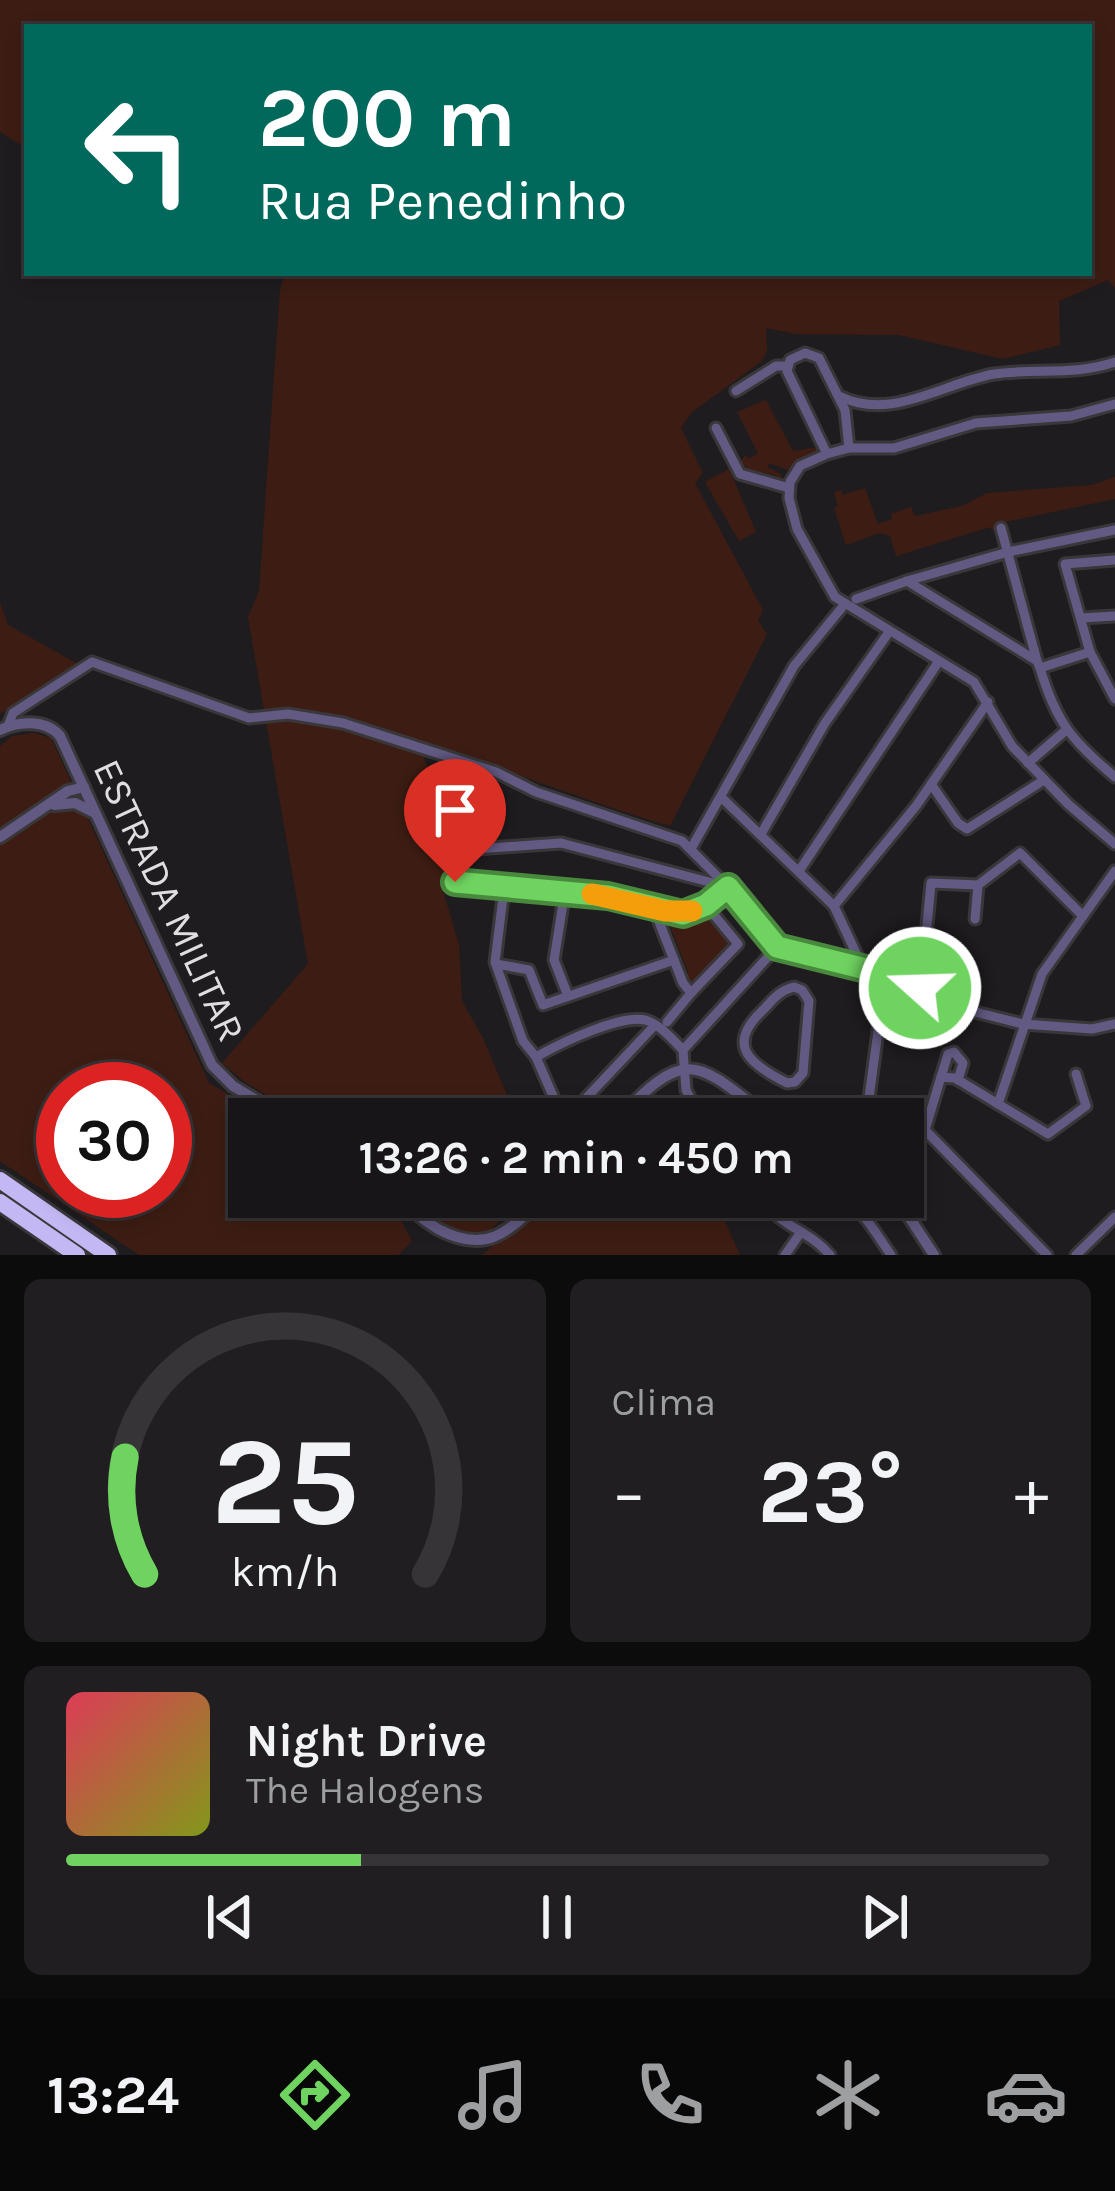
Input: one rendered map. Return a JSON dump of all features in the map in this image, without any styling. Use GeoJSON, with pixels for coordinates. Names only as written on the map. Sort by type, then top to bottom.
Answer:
{"type":"FeatureCollection","features":[{"type":"Feature","properties":{"kind":"highway"},"geometry":{"type":"LineString","coordinates":[[0,1180],[107,1255]]}},
{"type":"Feature","properties":{"kind":"highway"},"geometry":{"type":"LineString","coordinates":[[0,1202],[77,1255]]}},
{"type":"Feature","properties":{"kind":"street"},"geometry":{"type":"LineString","coordinates":[[736,391],[776,366],[787,366],[813,353],[839,396],[847,418],[849,448]]}},
{"type":"Feature","properties":{"kind":"street"},"geometry":{"type":"LineString","coordinates":[[839,396],[854,402],[894,404],[990,375],[1076,372],[1115,362]]}},
{"type":"Feature","properties":{"kind":"street"},"geometry":{"type":"LineString","coordinates":[[787,366],[827,454]]}},
{"type":"Feature","properties":{"kind":"street"},"geometry":{"type":"LineString","coordinates":[[752,383],[759,398]]}},
{"type":"Feature","properties":{"kind":"street"},"geometry":{"type":"LineString","coordinates":[[1115,404],[1071,416],[976,422],[894,448],[849,448],[800,466],[789,488],[796,526],[825,581],[844,605],[974,682],[1006,737],[1028,763],[1115,844]]}},
{"type":"Feature","properties":{"kind":"street"},"geometry":{"type":"LineString","coordinates":[[716,428],[740,474],[789,488]]}},
{"type":"Feature","properties":{"kind":"street"},"geometry":{"type":"LineString","coordinates":[[1001,528],[1052,708],[1066,731],[1115,777]]}},
{"type":"Feature","properties":{"kind":"street"},"geometry":{"type":"LineString","coordinates":[[856,599],[1008,552],[1115,530]]}},
{"type":"Feature","properties":{"kind":"street"},"geometry":{"type":"LineString","coordinates":[[1115,560],[1065,564],[1090,652],[1115,700]]}},
{"type":"Feature","properties":{"kind":"street"},"geometry":{"type":"LineString","coordinates":[[907,581],[1039,664],[1090,652]]}},
{"type":"Feature","properties":{"kind":"street"},"geometry":{"type":"LineString","coordinates":[[692,848],[794,665],[844,605]]}},
{"type":"Feature","properties":{"kind":"street"},"geometry":{"type":"LineString","coordinates":[[1081,618],[1115,616]]}},
{"type":"Feature","properties":{"kind":"street"},"geometry":{"type":"LineString","coordinates":[[761,834],[825,723],[889,632]]}},
{"type":"Feature","properties":{"kind":"street"},"geometry":{"type":"LineString","coordinates":[[799,871],[939,661]]}},
{"type":"Feature","properties":{"kind":"street"},"geometry":{"type":"LineString","coordinates":[[4,728],[13,712],[92,662],[249,718],[288,714],[343,723],[671,836],[692,848],[777,947],[886,974],[984,1016],[1092,1029],[1115,1024]]}},
{"type":"Feature","properties":{"kind":"street"},"geometry":{"type":"LineString","coordinates":[[834,906],[931,784],[988,701]]}},
{"type":"Feature","properties":{"kind":"street","name":"ESTRADA MILITAR"},"geometry":{"type":"LineString","coordinates":[[4,728],[28,724],[54,728],[212,1065],[253,1098]]}},
{"type":"Feature","properties":{"kind":"street"},"geometry":{"type":"LineString","coordinates":[[1028,763],[1066,731]]}},
{"type":"Feature","properties":{"kind":"street"},"geometry":{"type":"LineString","coordinates":[[58,801],[71,777],[72,761]]}},
{"type":"Feature","properties":{"kind":"street"},"geometry":{"type":"LineString","coordinates":[[931,784],[958,824],[967,829],[1044,780]]}},
{"type":"Feature","properties":{"kind":"street"},"geometry":{"type":"LineString","coordinates":[[0,838],[84,787]]}},
{"type":"Feature","properties":{"kind":"street"},"geometry":{"type":"LineString","coordinates":[[722,796],[834,906],[863,968]]}},
{"type":"Feature","properties":{"kind":"street"},"geometry":{"type":"LineString","coordinates":[[58,801],[75,803],[96,814]]}},
{"type":"Feature","properties":{"kind":"street"},"geometry":{"type":"LineString","coordinates":[[476,849],[561,843],[728,887]]}},
{"type":"Feature","properties":{"kind":"street"},"geometry":{"type":"LineString","coordinates":[[975,919],[979,885],[1020,853],[1084,916]]}},
{"type":"Feature","properties":{"kind":"street"},"geometry":{"type":"LineString","coordinates":[[998,1103],[1042,974],[1115,872]]}},
{"type":"Feature","properties":{"kind":"street"},"geometry":{"type":"LineString","coordinates":[[920,988],[931,877],[979,885]]}},
{"type":"Feature","properties":{"kind":"street"},"geometry":{"type":"LineString","coordinates":[[455,882],[608,896],[683,914],[706,905],[728,887]]}},
{"type":"Feature","properties":{"kind":"street"},"geometry":{"type":"LineString","coordinates":[[504,889],[496,964],[523,1041],[536,1057],[554,1098]]}},
{"type":"Feature","properties":{"kind":"street"},"geometry":{"type":"LineString","coordinates":[[566,891],[554,960],[568,996]]}},
{"type":"Feature","properties":{"kind":"street"},"geometry":{"type":"LineString","coordinates":[[587,1098],[738,944],[706,905]]}},
{"type":"Feature","properties":{"kind":"street"},"geometry":{"type":"LineString","coordinates":[[653,908],[692,993]]}},
{"type":"Feature","properties":{"kind":"street"},"geometry":{"type":"LineString","coordinates":[[683,1050],[732,1002],[777,947]]}},
{"type":"Feature","properties":{"kind":"street"},"geometry":{"type":"LineString","coordinates":[[496,964],[529,970],[543,1005],[674,960]]}},
{"type":"Feature","properties":{"kind":"street"},"geometry":{"type":"LineString","coordinates":[[869,1098],[886,974]]}},
{"type":"Feature","properties":{"kind":"street"},"geometry":{"type":"LineString","coordinates":[[802,990],[809,1001],[801,1078],[783,1082],[747,1055],[742,1041],[750,1020],[781,991],[802,990]]}},
{"type":"Feature","properties":{"kind":"street"},"geometry":{"type":"LineString","coordinates":[[536,1057],[616,1024],[661,1023],[683,1050],[690,1098]]}},
{"type":"Feature","properties":{"kind":"street"},"geometry":{"type":"LineString","coordinates":[[958,1080],[963,1063],[954,1052],[948,1054],[925,1130],[1048,1255]]}},
{"type":"Feature","properties":{"kind":"street"},"geometry":{"type":"LineString","coordinates":[[638,1098],[656,1080],[686,1069],[718,1078],[744,1098]]}},
{"type":"Feature","properties":{"kind":"street"},"geometry":{"type":"LineString","coordinates":[[941,1076],[958,1080],[1044,1133],[1055,1132],[1087,1106],[1076,1074]]}},
{"type":"Feature","properties":{"kind":"street"},"geometry":{"type":"LineString","coordinates":[[1076,1255],[1115,1217]]}},
{"type":"Feature","properties":{"kind":"street"},"geometry":{"type":"LineString","coordinates":[[421,1218],[463,1244],[484,1244],[522,1218]]}},
{"type":"Feature","properties":{"kind":"street"},"geometry":{"type":"LineString","coordinates":[[775,1218],[820,1243],[830,1255]]}},
{"type":"Feature","properties":{"kind":"street"},"geometry":{"type":"LineString","coordinates":[[867,1218],[891,1255]]}},
{"type":"Feature","properties":{"kind":"street"},"geometry":{"type":"LineString","coordinates":[[910,1218],[934,1255]]}},
{"type":"Feature","properties":{"kind":"street"},"geometry":{"type":"LineString","coordinates":[[785,1255],[801,1232]]}},
{"type":"Feature","properties":{"kind":"shaded area"},"geometry":{"type":"Polygon","coordinates":[[[0,0],[1115,0],[1115,288],[1108,280],[1059,301],[1060,345],[1003,359],[899,335],[796,334],[766,328],[767,351],[762,361],[691,413],[681,428],[703,473],[695,483],[763,610],[758,620],[767,634],[670,826],[433,748],[424,758],[464,848],[442,887],[459,945],[462,1001],[508,1098],[272,1098],[222,1063],[308,964],[248,617],[259,591],[284,276],[1092,276],[1092,24],[24,24],[24,147],[0,132],[0,0]]]}},
{"type":"Feature","properties":{"kind":"shaded area"},"geometry":{"type":"Polygon","coordinates":[[[766,400],[793,451],[819,447],[789,470],[768,463],[781,474],[782,482],[775,475],[748,470],[741,461],[745,455],[748,459],[758,453],[737,412],[766,400]]]}},
{"type":"Feature","properties":{"kind":"shaded area"},"geometry":{"type":"Polygon","coordinates":[[[729,469],[756,532],[739,541],[705,482],[729,469]]]}},
{"type":"Feature","properties":{"kind":"shaded area"},"geometry":{"type":"Polygon","coordinates":[[[1115,477],[1115,499],[1005,522],[992,530],[896,556],[890,536],[880,533],[846,545],[834,508],[838,506],[834,492],[841,490],[843,495],[865,488],[878,524],[911,507],[915,516],[962,506],[987,493],[1092,485],[1115,477]]]}},
{"type":"Feature","properties":{"kind":"shaded area"},"geometry":{"type":"Polygon","coordinates":[[[0,603],[8,625],[78,664],[0,714],[0,603]]]}},
{"type":"Feature","properties":{"kind":"shaded area"},"geometry":{"type":"Polygon","coordinates":[[[34,733],[51,738],[209,1083],[235,1098],[228,1098],[228,1218],[400,1218],[412,1241],[398,1255],[139,1255],[84,1218],[192,1218],[192,1062],[36,1062],[36,1185],[0,1161],[0,746],[12,736],[34,733]]]}},
{"type":"Feature","properties":{"kind":"shaded area"},"geometry":{"type":"Polygon","coordinates":[[[704,915],[728,941],[727,947],[688,985],[684,977],[688,972],[667,918],[687,921],[704,915]]]}},
{"type":"Feature","properties":{"kind":"shaded area"},"geometry":{"type":"Polygon","coordinates":[[[435,1218],[503,1218],[490,1230],[458,1235],[435,1218]]]}},
{"type":"Feature","properties":{"kind":"shaded area"},"geometry":{"type":"Polygon","coordinates":[[[525,1218],[723,1218],[740,1255],[482,1255],[525,1218]]]}},
{"type":"Feature","properties":{"kind":"slow traffic"},"geometry":{"type":"LineString","coordinates":[[592,894],[665,911],[692,911]]}},
{"type":"Feature","properties":{"kind":"route"},"geometry":{"type":"LineString","coordinates":[[455,882],[608,896],[683,914],[706,905],[728,887],[777,947],[886,974],[920,988]]}}]}
